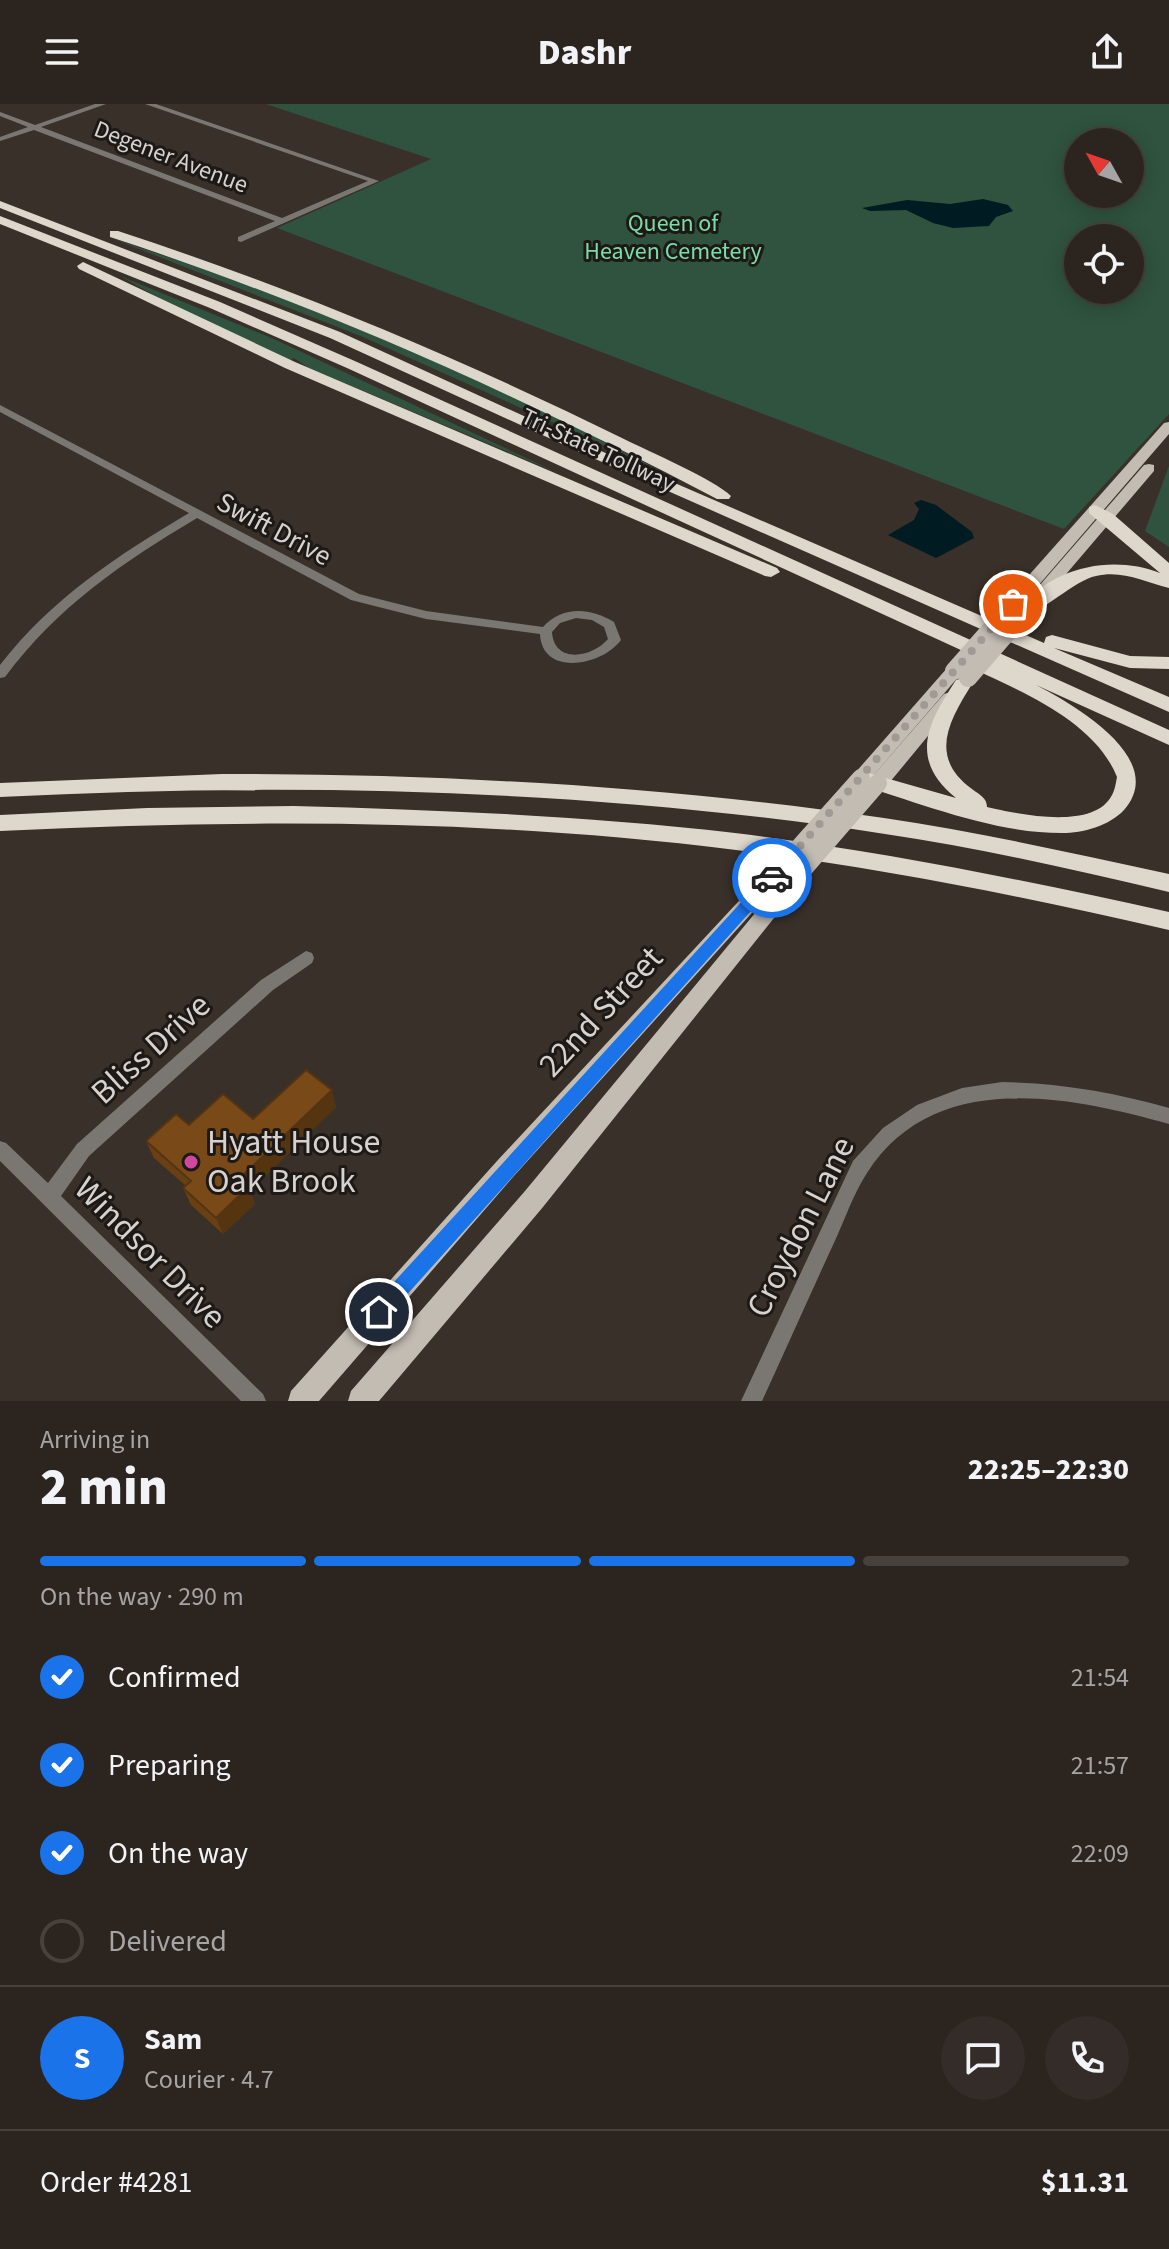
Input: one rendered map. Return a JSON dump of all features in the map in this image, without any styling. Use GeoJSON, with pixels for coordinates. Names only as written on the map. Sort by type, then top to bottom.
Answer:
{"type":"FeatureCollection","features":[{"type":"Feature","properties":{"kind":"highway"},"geometry":{"type":"LineString","coordinates":[[0,192],[50,213],[307,301],[471,371],[865,570]]}},
{"type":"Feature","properties":{"kind":"highway","name":"Tri-State Tollway"},"geometry":{"type":"LineString","coordinates":[[0,204],[308,324],[589,451],[1169,705]]}},
{"type":"Feature","properties":{"kind":"highway","name":"Tri-State Tollway"},"geometry":{"type":"LineString","coordinates":[[0,220],[215,305],[1169,738]]}},
{"type":"Feature","properties":{"kind":"highway"},"geometry":{"type":"LineString","coordinates":[[0,230],[290,365],[896,623],[1064,689]]}},
{"type":"Feature","properties":{"kind":"highway"},"geometry":{"type":"LineString","coordinates":[[516,441],[571,477],[651,520]]}},
{"type":"Feature","properties":{"kind":"highway"},"geometry":{"type":"LineString","coordinates":[[1101,514],[1169,572]]}},
{"type":"Feature","properties":{"kind":"highway"},"geometry":{"type":"LineString","coordinates":[[1020,607],[1058,584],[1094,570],[1142,573],[1169,583]]}},
{"type":"Feature","properties":{"kind":"highway"},"geometry":{"type":"LineString","coordinates":[[939,603],[1110,658],[1151,664],[1169,663]]}},
{"type":"Feature","properties":{"kind":"highway"},"geometry":{"type":"LineString","coordinates":[[870,780],[1003,817],[1064,825],[1102,816],[1117,805],[1126,791],[1128,778],[1124,762],[1110,743],[1078,719],[896,623]]}},
{"type":"Feature","properties":{"kind":"highway"},"geometry":{"type":"LineString","coordinates":[[961,677],[937,729],[936,763],[952,786],[1003,817]]}},
{"type":"Feature","properties":{"kind":"highway"},"geometry":{"type":"LineString","coordinates":[[0,790],[211,782],[322,782],[645,797],[914,831],[1169,883]]}},
{"type":"Feature","properties":{"kind":"highway"},"geometry":{"type":"LineString","coordinates":[[0,823],[124,817],[301,815],[479,820],[656,832],[879,861],[1027,889],[1169,921]]}},
{"type":"Feature","properties":{"kind":"main road"},"geometry":{"type":"LineString","coordinates":[[1101,514],[1169,426]]}},
{"type":"Feature","properties":{"kind":"main road"},"geometry":{"type":"LineString","coordinates":[[1101,514],[1169,445]]}},
{"type":"Feature","properties":{"kind":"main road","name":"22nd Street"},"geometry":{"type":"LineString","coordinates":[[301,1401],[496,1180],[779,884],[1101,514]]}},
{"type":"Feature","properties":{"kind":"main road","name":"22nd Street"},"geometry":{"type":"LineString","coordinates":[[361,1401],[534,1199],[779,884]]}},
{"type":"Feature","properties":{"kind":"street"},"geometry":{"type":"LineString","coordinates":[[0,139],[102,104]]}},
{"type":"Feature","properties":{"kind":"street"},"geometry":{"type":"LineString","coordinates":[[149,104],[375,181],[241,239]]}},
{"type":"Feature","properties":{"kind":"street","name":"Degener Avenue"},"geometry":{"type":"LineString","coordinates":[[0,114],[282,221]]}},
{"type":"Feature","properties":{"kind":"street","name":"Swift Drive"},"geometry":{"type":"LineString","coordinates":[[0,408],[337,590],[373,604],[456,620],[546,631]]}},
{"type":"Feature","properties":{"kind":"street"},"geometry":{"type":"LineString","coordinates":[[0,674],[34,630],[74,592],[112,564],[195,514]]}},
{"type":"Feature","properties":{"kind":"street"},"geometry":{"type":"LineString","coordinates":[[586,614],[610,625],[615,640],[603,654],[576,659],[552,651],[544,638],[546,631],[556,620],[586,614]]}},
{"type":"Feature","properties":{"kind":"street","name":"Bliss Drive"},"geometry":{"type":"LineString","coordinates":[[49,1197],[83,1150],[267,985],[306,958]]}},
{"type":"Feature","properties":{"kind":"street","name":"Croydon Lane"},"geometry":{"type":"LineString","coordinates":[[751,1401],[852,1181],[870,1152],[901,1122],[942,1101],[991,1090],[1052,1090],[1106,1099],[1169,1116]]}},
{"type":"Feature","properties":{"kind":"street","name":"Windsor Drive"},"geometry":{"type":"LineString","coordinates":[[0,1149],[256,1401]]}},
{"type":"Feature","properties":{"kind":"green space","name":"Queen of Heaven Cemetery"},"geometry":{"type":"Polygon","coordinates":[[[266,104],[1169,104],[1169,414],[1064,529],[277,228],[431,159],[266,104]]]}},
{"type":"Feature","properties":{"kind":"green space"},"geometry":{"type":"Polygon","coordinates":[[[111,238],[265,290],[362,331],[367,329],[521,399],[661,471],[363,337],[111,238]]]}},
{"type":"Feature","properties":{"kind":"green space"},"geometry":{"type":"Polygon","coordinates":[[[120,276],[274,339],[558,473],[309,368],[294,358],[289,361],[177,308],[120,276]]]}},
{"type":"Feature","properties":{"kind":"green space"},"geometry":{"type":"Polygon","coordinates":[[[1169,466],[1169,547],[1145,531],[1169,466]]]}},
{"type":"Feature","properties":{"kind":"water"},"geometry":{"type":"Polygon","coordinates":[[[983,199],[1008,205],[1013,211],[996,217],[989,226],[953,228],[933,223],[906,210],[870,211],[862,208],[907,200],[950,204],[983,199]]]}},
{"type":"Feature","properties":{"kind":"water"},"geometry":{"type":"Polygon","coordinates":[[[921,500],[936,505],[972,532],[974,538],[936,558],[888,535],[914,520],[919,509],[914,503],[921,500]]]}},
{"type":"Feature","properties":{"kind":"building","name":"Hyatt House Oak Brook"},"geometry":{"type":"Polygon","coordinates":[[[306,1070],[332,1090],[239,1179],[248,1187],[216,1218],[183,1188],[191,1181],[146,1141],[176,1114],[189,1125],[223,1094],[253,1119],[306,1070]]]}},
{"type":"Feature","properties":{"kind":"way so far"},"geometry":{"type":"LineString","coordinates":[[772,878],[1013,604]]}},
{"type":"Feature","properties":{"kind":"place","name":"Hyatt House Oak Brook"},"geometry":{"type":"Point","coordinates":[191,1162]}},
{"type":"Feature","properties":{"kind":"route"},"geometry":{"type":"LineString","coordinates":[[379,1312],[505,1169],[772,878]]}}]}
